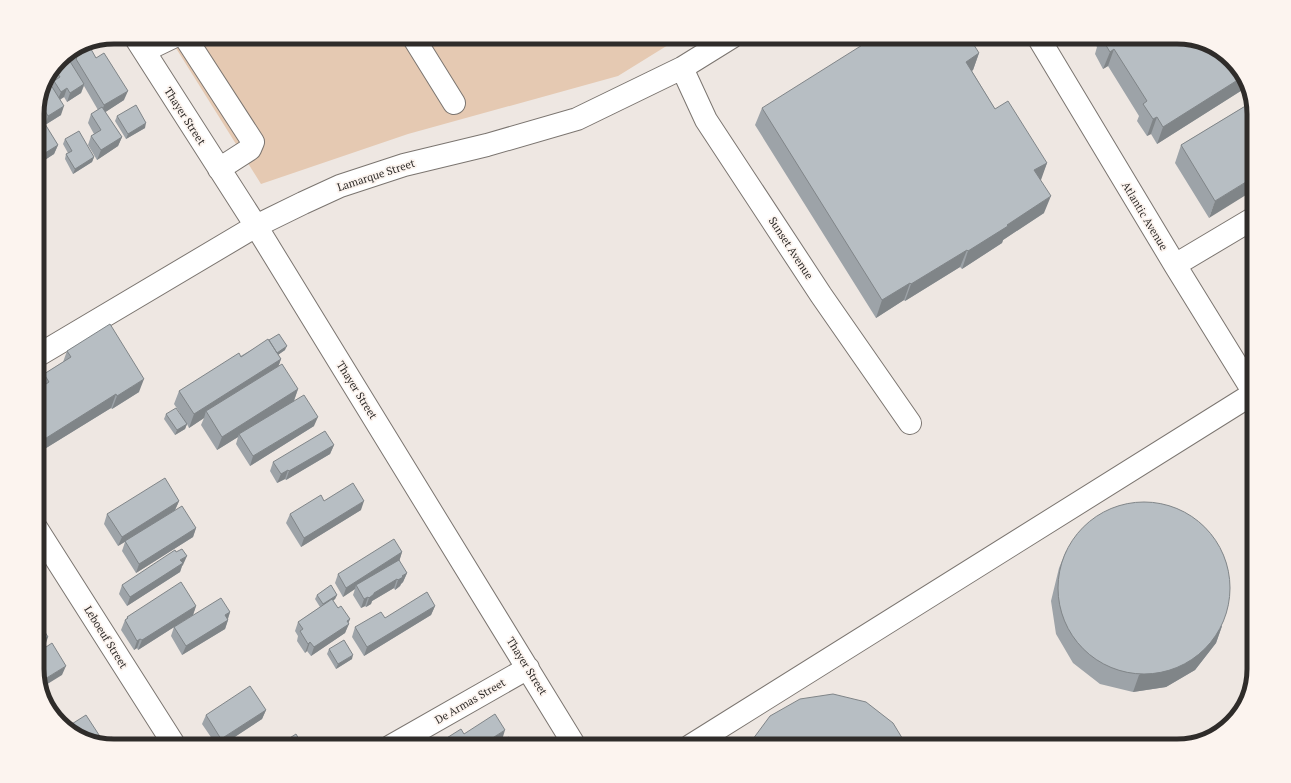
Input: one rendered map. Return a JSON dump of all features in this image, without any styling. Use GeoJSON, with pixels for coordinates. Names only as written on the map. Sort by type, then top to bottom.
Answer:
{"type":"FeatureCollection","features":[{"type":"Feature","properties":{"kind":"street","name":"Thayer Street"},"geometry":{"type":"LineString","coordinates":[[140,44],[256,226],[571,739]]}},
{"type":"Feature","properties":{"kind":"street"},"geometry":{"type":"LineString","coordinates":[[190,44],[253,142],[250,149],[219,169]]}},
{"type":"Feature","properties":{"kind":"street"},"geometry":{"type":"LineString","coordinates":[[417,44],[454,103]]}},
{"type":"Feature","properties":{"kind":"street","name":"Lamarque Street"},"geometry":{"type":"LineString","coordinates":[[44,352],[256,226],[340,186],[404,165],[487,145],[577,119],[682,68],[721,44]]}},
{"type":"Feature","properties":{"kind":"street","name":"Atlantic Avenue"},"geometry":{"type":"LineString","coordinates":[[1042,44],[1247,382]]}},
{"type":"Feature","properties":{"kind":"street","name":"Sunset Avenue"},"geometry":{"type":"LineString","coordinates":[[682,68],[706,120],[821,295],[910,423]]}},
{"type":"Feature","properties":{"kind":"street"},"geometry":{"type":"LineString","coordinates":[[1175,265],[1247,222]]}},
{"type":"Feature","properties":{"kind":"street"},"geometry":{"type":"LineString","coordinates":[[701,739],[1247,397]]}},
{"type":"Feature","properties":{"kind":"street","name":"Leboeuf Street"},"geometry":{"type":"LineString","coordinates":[[44,540],[171,739]]}},
{"type":"Feature","properties":{"kind":"street","name":"De Armas Street"},"geometry":{"type":"LineString","coordinates":[[403,739],[528,668]]}},
{"type":"Feature","properties":{"kind":"shaded area"},"geometry":{"type":"Polygon","coordinates":[[[173,44],[670,44],[618,76],[408,134],[261,184],[173,44]]]}},
{"type":"Feature","properties":{"kind":"building"},"geometry":{"type":"Polygon","coordinates":[[[864,44],[973,44],[979,53],[966,62],[995,109],[1008,101],[1047,163],[1034,170],[1051,196],[1007,225],[1008,226],[968,251],[967,250],[882,300],[762,108],[864,44]]]}},
{"type":"Feature","properties":{"kind":"building"},"geometry":{"type":"Polygon","coordinates":[[[1105,44],[1178,44],[1195,46],[1220,58],[1233,71],[1238,80],[1163,127],[1157,117],[1153,119],[1143,104],[1147,101],[1114,49],[1110,52],[1105,44]]]}},
{"type":"Feature","properties":{"kind":"building"},"geometry":{"type":"Polygon","coordinates":[[[90,48],[96,58],[104,53],[128,91],[104,105],[76,59],[76,56],[90,48]]]}},
{"type":"Feature","properties":{"kind":"building"},"geometry":{"type":"Polygon","coordinates":[[[69,60],[84,84],[70,93],[67,88],[61,92],[54,81],[60,77],[57,73],[64,64],[69,60]]]}},
{"type":"Feature","properties":{"kind":"building"},"geometry":{"type":"Polygon","coordinates":[[[51,84],[64,106],[48,116],[44,109],[45,100],[51,84]]]}},
{"type":"Feature","properties":{"kind":"building"},"geometry":{"type":"Polygon","coordinates":[[[136,105],[146,123],[128,134],[117,116],[136,105]]]}},
{"type":"Feature","properties":{"kind":"building"},"geometry":{"type":"Polygon","coordinates":[[[1247,105],[1247,181],[1215,201],[1181,145],[1247,105]]]}},
{"type":"Feature","properties":{"kind":"building"},"geometry":{"type":"Polygon","coordinates":[[[102,107],[122,137],[101,150],[91,136],[101,130],[91,114],[102,107]]]}},
{"type":"Feature","properties":{"kind":"building"},"geometry":{"type":"Polygon","coordinates":[[[44,122],[58,145],[44,154],[44,122]]]}},
{"type":"Feature","properties":{"kind":"building"},"geometry":{"type":"Polygon","coordinates":[[[79,131],[94,157],[75,169],[66,154],[72,151],[65,139],[79,131]]]}},
{"type":"Feature","properties":{"kind":"building"},"geometry":{"type":"Polygon","coordinates":[[[110,324],[144,379],[117,396],[116,394],[44,439],[44,385],[49,382],[44,374],[71,357],[67,351],[110,324]]]}},
{"type":"Feature","properties":{"kind":"building"},"geometry":{"type":"Polygon","coordinates":[[[279,334],[287,346],[277,353],[269,340],[279,334]]]}},
{"type":"Feature","properties":{"kind":"building"},"geometry":{"type":"Polygon","coordinates":[[[268,339],[281,359],[194,414],[179,391],[239,353],[241,357],[268,339]]]}},
{"type":"Feature","properties":{"kind":"building"},"geometry":{"type":"Polygon","coordinates":[[[282,364],[298,389],[222,437],[206,411],[282,364]]]}},
{"type":"Feature","properties":{"kind":"building"},"geometry":{"type":"Polygon","coordinates":[[[304,395],[318,417],[253,456],[239,434],[304,395]]]}},
{"type":"Feature","properties":{"kind":"building"},"geometry":{"type":"Polygon","coordinates":[[[176,408],[187,424],[177,430],[166,414],[176,408]]]}},
{"type":"Feature","properties":{"kind":"building"},"geometry":{"type":"Polygon","coordinates":[[[325,431],[334,445],[289,471],[288,470],[281,474],[273,462],[325,431]]]}},
{"type":"Feature","properties":{"kind":"building"},"geometry":{"type":"Polygon","coordinates":[[[165,478],[179,501],[122,537],[107,514],[165,478]]]}},
{"type":"Feature","properties":{"kind":"building"},"geometry":{"type":"Polygon","coordinates":[[[353,483],[364,501],[304,538],[290,514],[321,495],[324,501],[353,483]]]}},
{"type":"Feature","properties":{"kind":"building"},"geometry":{"type":"Polygon","coordinates":[[[1144,502],[1161,504],[1177,509],[1192,517],[1210,534],[1215,540],[1226,563],[1230,588],[1228,605],[1223,621],[1215,636],[1198,654],[1192,659],[1169,670],[1144,674],[1127,672],[1111,667],[1096,659],[1078,642],[1073,636],[1062,613],[1058,588],[1060,571],[1065,555],[1073,540],[1090,522],[1096,517],[1119,506],[1144,502]]]}},
{"type":"Feature","properties":{"kind":"building"},"geometry":{"type":"Polygon","coordinates":[[[182,506],[196,528],[139,564],[125,541],[182,506]]]}},
{"type":"Feature","properties":{"kind":"building"},"geometry":{"type":"Polygon","coordinates":[[[394,539],[402,552],[346,588],[338,574],[394,539]]]}},
{"type":"Feature","properties":{"kind":"building"},"geometry":{"type":"Polygon","coordinates":[[[182,549],[187,556],[180,560],[183,563],[130,597],[122,585],[175,550],[176,552],[182,549]]]}},
{"type":"Feature","properties":{"kind":"building"},"geometry":{"type":"Polygon","coordinates":[[[399,560],[407,573],[402,576],[403,577],[374,593],[369,598],[364,599],[356,585],[399,560]]]}},
{"type":"Feature","properties":{"kind":"building"},"geometry":{"type":"Polygon","coordinates":[[[181,582],[196,606],[142,640],[140,639],[137,641],[125,620],[128,618],[127,617],[181,582]]]}},
{"type":"Feature","properties":{"kind":"building"},"geometry":{"type":"Polygon","coordinates":[[[331,585],[337,595],[323,604],[317,595],[331,585]]]}},
{"type":"Feature","properties":{"kind":"building"},"geometry":{"type":"Polygon","coordinates":[[[427,592],[435,606],[367,647],[355,627],[381,612],[385,618],[427,592]]]}},
{"type":"Feature","properties":{"kind":"building"},"geometry":{"type":"Polygon","coordinates":[[[221,598],[230,612],[225,615],[228,620],[186,646],[174,627],[221,598]]]}},
{"type":"Feature","properties":{"kind":"building"},"geometry":{"type":"Polygon","coordinates":[[[332,599],[338,608],[341,606],[350,619],[347,621],[349,624],[314,647],[310,642],[308,644],[300,631],[303,629],[298,622],[332,599]]]}},
{"type":"Feature","properties":{"kind":"building"},"geometry":{"type":"Polygon","coordinates":[[[44,630],[48,637],[44,639],[44,630]]]}},
{"type":"Feature","properties":{"kind":"building"},"geometry":{"type":"Polygon","coordinates":[[[344,640],[353,655],[338,664],[329,649],[344,640]]]}},
{"type":"Feature","properties":{"kind":"building"},"geometry":{"type":"Polygon","coordinates":[[[52,643],[66,666],[45,679],[44,674],[44,648],[52,643]]]}},
{"type":"Feature","properties":{"kind":"building"},"geometry":{"type":"Polygon","coordinates":[[[250,686],[266,710],[221,739],[206,715],[250,686]]]}},
{"type":"Feature","properties":{"kind":"building"},"geometry":{"type":"Polygon","coordinates":[[[833,694],[866,702],[893,723],[903,739],[753,739],[770,716],[800,699],[833,694]]]}},
{"type":"Feature","properties":{"kind":"building"},"geometry":{"type":"Polygon","coordinates":[[[495,714],[505,730],[491,739],[445,739],[461,729],[464,734],[495,714]]]}},
{"type":"Feature","properties":{"kind":"building"},"geometry":{"type":"Polygon","coordinates":[[[86,715],[101,738],[87,734],[71,724],[86,715]]]}},
{"type":"Feature","properties":{"kind":"building"},"geometry":{"type":"Polygon","coordinates":[[[296,734],[299,739],[288,739],[296,734]]]}}]}
